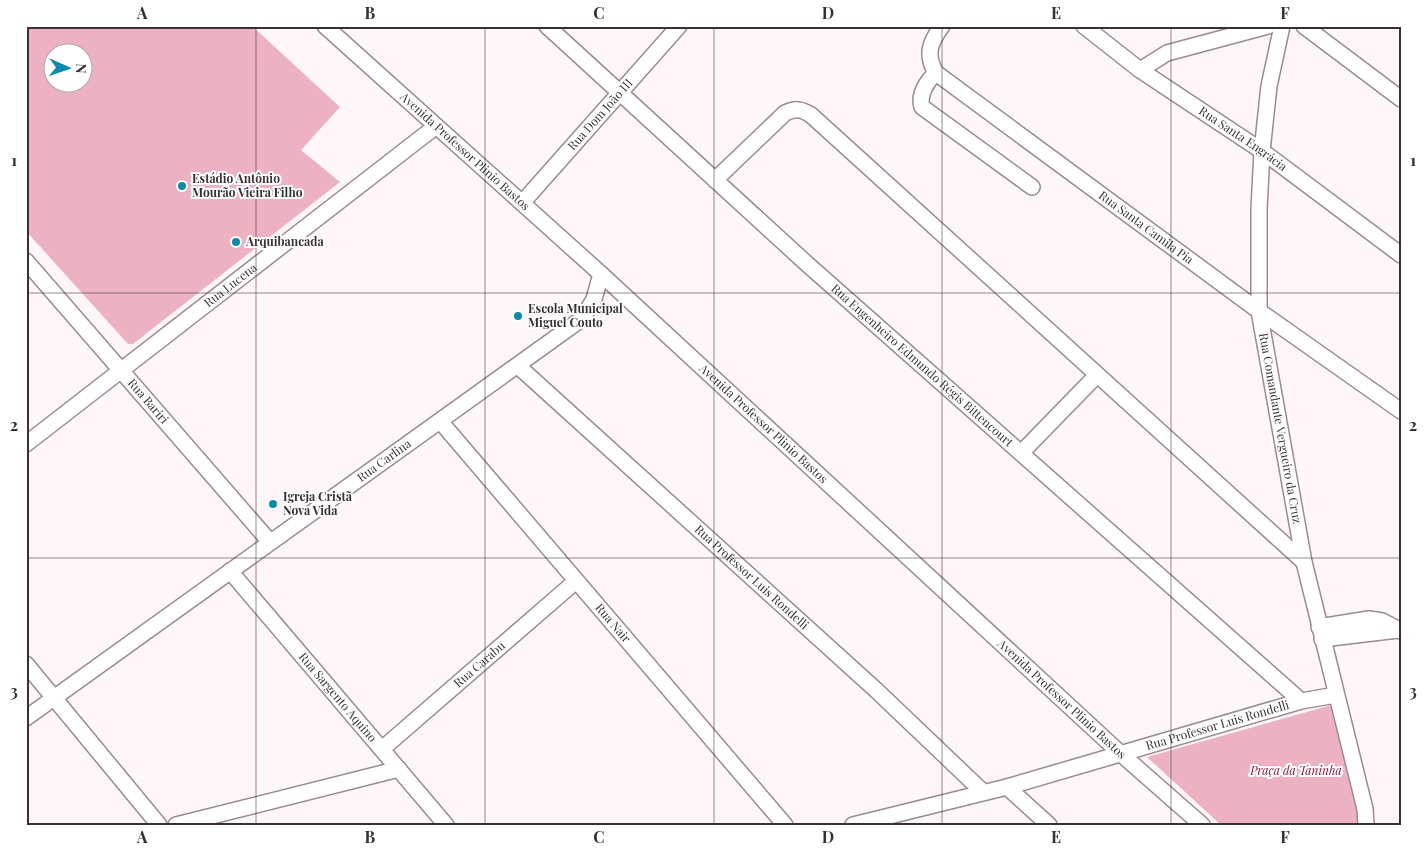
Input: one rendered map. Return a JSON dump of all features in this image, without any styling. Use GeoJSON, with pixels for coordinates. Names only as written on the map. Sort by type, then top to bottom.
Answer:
{"type":"FeatureCollection","features":[{"type":"Feature","properties":{"kind":"street","name":"Avenida Professor Plinio Bastos"},"geometry":{"type":"LineString","coordinates":[[325,26],[435,127],[601,274],[1120,753],[1202,825]]}},
{"type":"Feature","properties":{"kind":"street","name":"Rua Engenheiro Edmundo Régis Bittencourt"},"geometry":{"type":"LineString","coordinates":[[547,26],[715,180],[1300,701]]}},
{"type":"Feature","properties":{"kind":"street","name":"Rua Dom João III"},"geometry":{"type":"LineString","coordinates":[[522,204],[679,26]]}},
{"type":"Feature","properties":{"kind":"street"},"geometry":{"type":"LineString","coordinates":[[942,26],[929,50],[929,57],[936,73],[930,78],[922,96],[922,108],[1032,187]]}},
{"type":"Feature","properties":{"kind":"street","name":"Rua Santa Engrácia"},"geometry":{"type":"LineString","coordinates":[[1084,26],[1140,70],[1262,151],[1401,255]]}},
{"type":"Feature","properties":{"kind":"street"},"geometry":{"type":"LineString","coordinates":[[1140,70],[1167,53],[1268,26]]}},
{"type":"Feature","properties":{"kind":"street","name":"Rua Comandante Vergueiro da Cruz"},"geometry":{"type":"LineString","coordinates":[[1282,26],[1269,86],[1262,151],[1259,209],[1259,311],[1304,562],[1365,809],[1366,825]]}},
{"type":"Feature","properties":{"kind":"street"},"geometry":{"type":"LineString","coordinates":[[1304,26],[1401,99]]}},
{"type":"Feature","properties":{"kind":"street","name":"Rua Santa Camila Pia"},"geometry":{"type":"LineString","coordinates":[[936,73],[1259,311],[1401,411]]}},
{"type":"Feature","properties":{"kind":"street"},"geometry":{"type":"LineString","coordinates":[[715,180],[785,113],[793,109],[802,110],[811,115],[1304,562]]}},
{"type":"Feature","properties":{"kind":"street","name":"Rua Lucena"},"geometry":{"type":"LineString","coordinates":[[26,444],[435,127]]}},
{"type":"Feature","properties":{"kind":"street","name":"Rua Bariri"},"geometry":{"type":"LineString","coordinates":[[26,261],[122,369],[270,542]]}},
{"type":"Feature","properties":{"kind":"street","name":"Rua Carlina"},"geometry":{"type":"LineString","coordinates":[[26,718],[583,318],[594,299],[601,274]]}},
{"type":"Feature","properties":{"kind":"street","name":"Rua Professor Luis Rondelli"},"geometry":{"type":"LineString","coordinates":[[518,366],[876,690],[983,792]]}},
{"type":"Feature","properties":{"kind":"street"},"geometry":{"type":"LineString","coordinates":[[1021,453],[1097,375]]}},
{"type":"Feature","properties":{"kind":"street","name":"Rua Nair"},"geometry":{"type":"LineString","coordinates":[[440,421],[785,825]]}},
{"type":"Feature","properties":{"kind":"street","name":"Rua Sargento Aquino"},"geometry":{"type":"LineString","coordinates":[[230,571],[446,825]]}},
{"type":"Feature","properties":{"kind":"street","name":"Rua Carabu"},"geometry":{"type":"LineString","coordinates":[[382,749],[576,581]]}},
{"type":"Feature","properties":{"kind":"street"},"geometry":{"type":"LineString","coordinates":[[1321,633],[1399,630]]}},
{"type":"Feature","properties":{"kind":"street"},"geometry":{"type":"LineString","coordinates":[[26,664],[159,825]]}},
{"type":"Feature","properties":{"kind":"street","name":"Rua Professor Luis Rondelli"},"geometry":{"type":"LineString","coordinates":[[853,825],[1006,787],[1300,701],[1336,695]]}},
{"type":"Feature","properties":{"kind":"street"},"geometry":{"type":"LineString","coordinates":[[176,825],[399,769]]}},
{"type":"Feature","properties":{"kind":"street"},"geometry":{"type":"LineString","coordinates":[[1006,787],[1048,825]]}},
{"type":"Feature","properties":{"kind":"green space","name":"Estádio Antônio Mourão Vieira Filho"},"geometry":{"type":"Polygon","coordinates":[[[26,26],[252,26],[340,107],[301,150],[340,182],[133,344],[128,344],[26,231],[26,26]]]}},
{"type":"Feature","properties":{"kind":"green space","name":"Praça da Taninha"},"geometry":{"type":"Polygon","coordinates":[[[1335,704],[1362,825],[1221,825],[1147,757],[1335,704]]]}},
{"type":"Feature","properties":{"kind":"place","name":"Estádio Antônio Mourão Vieira Filho"},"geometry":{"type":"Point","coordinates":[182,186]}},
{"type":"Feature","properties":{"kind":"place","name":"Arquibancada"},"geometry":{"type":"Point","coordinates":[236,242]}},
{"type":"Feature","properties":{"kind":"place","name":"Escola Municipal Miguel Couto"},"geometry":{"type":"Point","coordinates":[518,316]}},
{"type":"Feature","properties":{"kind":"place","name":"Igreja Cristã Nova Vida"},"geometry":{"type":"Point","coordinates":[273,504]}}]}
